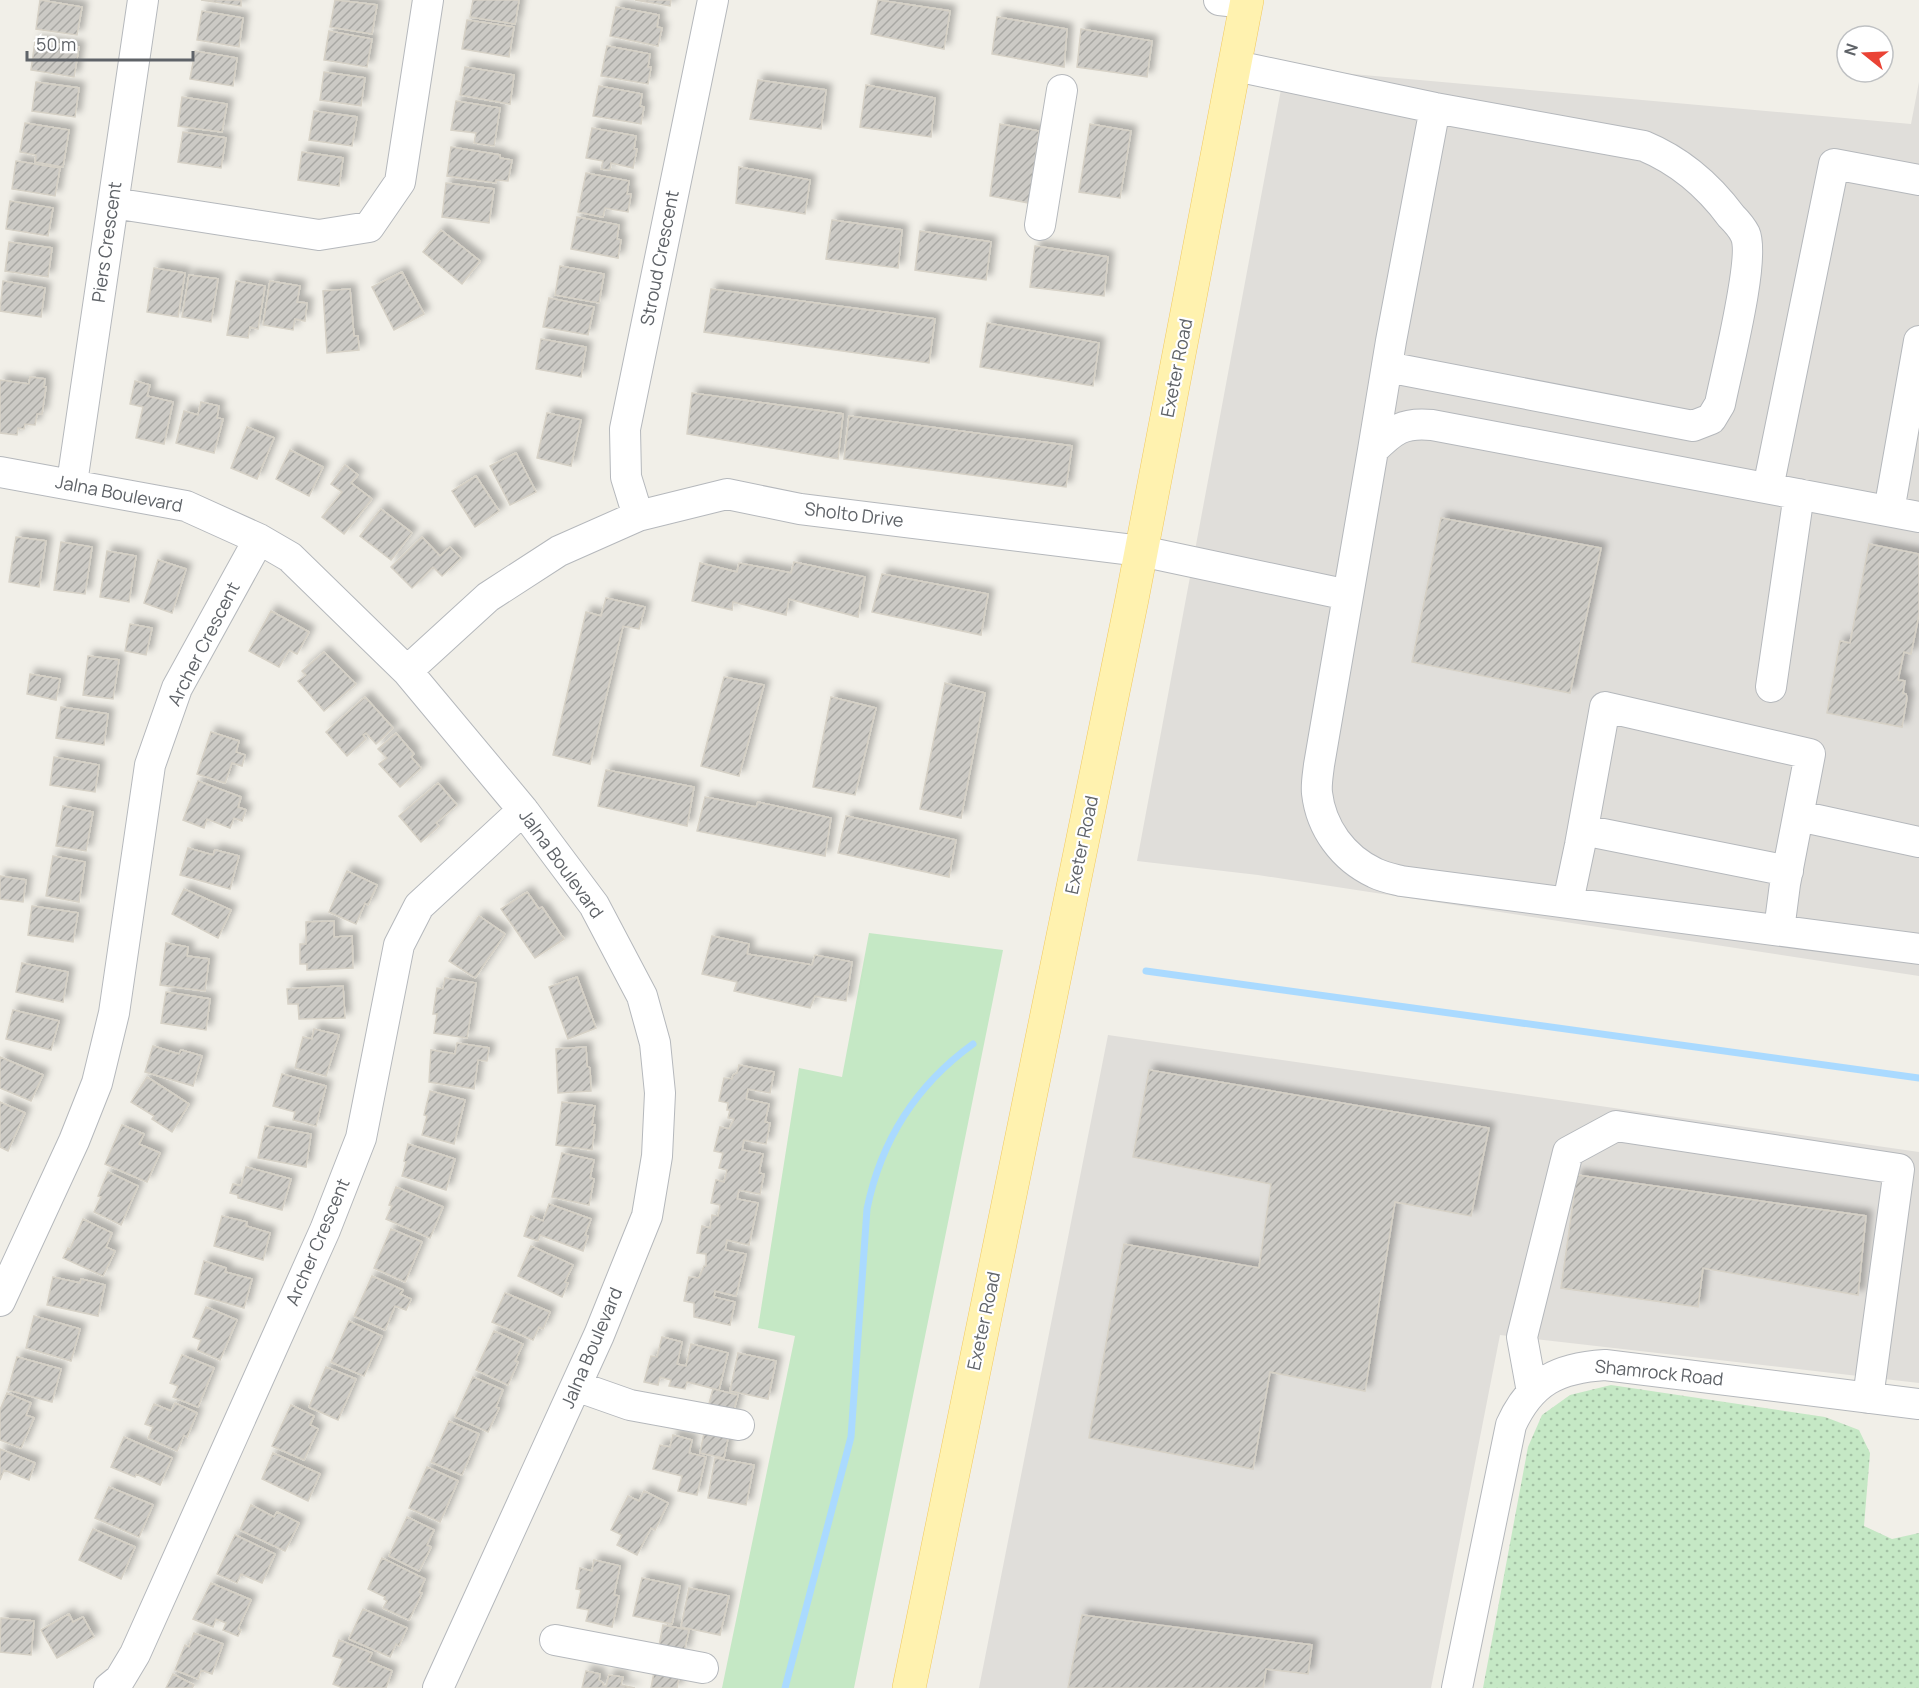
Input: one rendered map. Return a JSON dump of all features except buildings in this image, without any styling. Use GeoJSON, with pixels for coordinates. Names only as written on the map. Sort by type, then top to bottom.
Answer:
{"type":"FeatureCollection","features":[{"type":"Feature","properties":{"kind":"main road","name":"Exeter Road"},"geometry":{"type":"LineString","coordinates":[[909,1688],[1141,551],[1236,66],[1238,1]]}},
{"type":"Feature","properties":{"kind":"street","name":"Piers Crescent"},"geometry":{"type":"LineString","coordinates":[[72,483],[143,0]]}},
{"type":"Feature","properties":{"kind":"street"},"geometry":{"type":"LineString","coordinates":[[113,203],[319,235],[369,227],[400,182],[428,0]]}},
{"type":"Feature","properties":{"kind":"street","name":"Stroud Crescent"},"geometry":{"type":"LineString","coordinates":[[638,516],[626,477],[625,429],[712,0]]}},
{"type":"Feature","properties":{"kind":"street"},"geometry":{"type":"LineString","coordinates":[[1236,66],[1435,108],[1644,146],[1665,155],[1690,171],[1722,204],[1746,235],[1748,263],[1720,405],[1711,419],[1693,426],[1387,367]]}},
{"type":"Feature","properties":{"kind":"street"},"geometry":{"type":"LineString","coordinates":[[1040,225],[1062,90]]}},
{"type":"Feature","properties":{"kind":"street"},"geometry":{"type":"LineString","coordinates":[[1435,108],[1387,367],[1318,765],[1317,792],[1322,818],[1335,841],[1353,861],[1376,874],[1401,881],[1919,949]]}},
{"type":"Feature","properties":{"kind":"street"},"geometry":{"type":"LineString","coordinates":[[1768,488],[1834,164],[1919,180]]}},
{"type":"Feature","properties":{"kind":"street"},"geometry":{"type":"LineString","coordinates":[[1889,511],[1919,341]]}},
{"type":"Feature","properties":{"kind":"street"},"geometry":{"type":"LineString","coordinates":[[1374,450],[1394,431],[1406,425],[1419,424],[1919,517]]}},
{"type":"Feature","properties":{"kind":"street","name":"Jalna Boulevard"},"geometry":{"type":"LineString","coordinates":[[0,472],[72,483],[186,506],[259,539],[290,556],[407,671],[523,810],[594,905],[642,996],[655,1043],[660,1093],[657,1156],[647,1215],[599,1335],[438,1688]]}},
{"type":"Feature","properties":{"kind":"street","name":"Sholto Drive"},"geometry":{"type":"LineString","coordinates":[[407,671],[488,597],[559,551],[638,516],[728,494],[800,509],[1141,551],[1348,595]]}},
{"type":"Feature","properties":{"kind":"street"},"geometry":{"type":"LineString","coordinates":[[1771,687],[1799,494]]}},
{"type":"Feature","properties":{"kind":"street","name":"Archer Crescent"},"geometry":{"type":"LineString","coordinates":[[0,1301],[74,1141],[97,1083],[114,1013],[150,765],[177,688],[259,539]]}},
{"type":"Feature","properties":{"kind":"street"},"geometry":{"type":"LineString","coordinates":[[1568,902],[1605,707],[1810,754],[1779,930]]}},
{"type":"Feature","properties":{"kind":"street","name":"Archer Crescent"},"geometry":{"type":"LineString","coordinates":[[110,1688],[120,1678],[135,1654],[325,1230],[361,1138],[399,945],[419,906],[523,810]]}},
{"type":"Feature","properties":{"kind":"street"},"geometry":{"type":"LineString","coordinates":[[1799,816],[1919,842]]}},
{"type":"Feature","properties":{"kind":"street"},"geometry":{"type":"LineString","coordinates":[[1583,830],[1788,871]]}},
{"type":"Feature","properties":{"kind":"street"},"geometry":{"type":"LineString","coordinates":[[1532,1392],[1522,1337],[1568,1152],[1616,1126],[1899,1169],[1868,1398]]}},
{"type":"Feature","properties":{"kind":"street","name":"Shamrock Road"},"geometry":{"type":"LineString","coordinates":[[1457,1688],[1511,1425],[1532,1392],[1553,1376],[1578,1366],[1605,1365],[1919,1404]]}},
{"type":"Feature","properties":{"kind":"street"},"geometry":{"type":"LineString","coordinates":[[576,1386],[630,1405],[739,1425]]}},
{"type":"Feature","properties":{"kind":"street"},"geometry":{"type":"LineString","coordinates":[[555,1640],[703,1668]]}},
{"type":"Feature","properties":{"kind":"shaded area"},"geometry":{"type":"Polygon","coordinates":[[[1285,68],[1911,124],[1919,82],[1919,976],[1258,875],[1137,861],[1285,68]]]}},
{"type":"Feature","properties":{"kind":"shaded area"},"geometry":{"type":"Polygon","coordinates":[[[1108,1035],[1919,1152],[1919,1383],[1500,1335],[1431,1688],[979,1688],[1108,1035]]]}},
{"type":"Feature","properties":{"kind":"green space"},"geometry":{"type":"Polygon","coordinates":[[[869,933],[1003,950],[854,1688],[722,1688],[795,1336],[758,1328],[799,1068],[842,1077],[869,933]]]}},
{"type":"Feature","properties":{"kind":"green space"},"geometry":{"type":"Polygon","coordinates":[[[1611,1385],[1825,1417],[1859,1430],[1870,1453],[1864,1526],[1892,1539],[1919,1533],[1919,1688],[1483,1688],[1528,1447],[1542,1415],[1570,1395],[1611,1385]]]}},
{"type":"Feature","properties":{"kind":"waterway"},"geometry":{"type":"LineString","coordinates":[[1146,971],[1919,1078]]}},
{"type":"Feature","properties":{"kind":"waterway"},"geometry":{"type":"LineString","coordinates":[[785,1688],[851,1437],[867,1209],[873,1184],[891,1138],[918,1096],[952,1060],[973,1044]]}}]}
